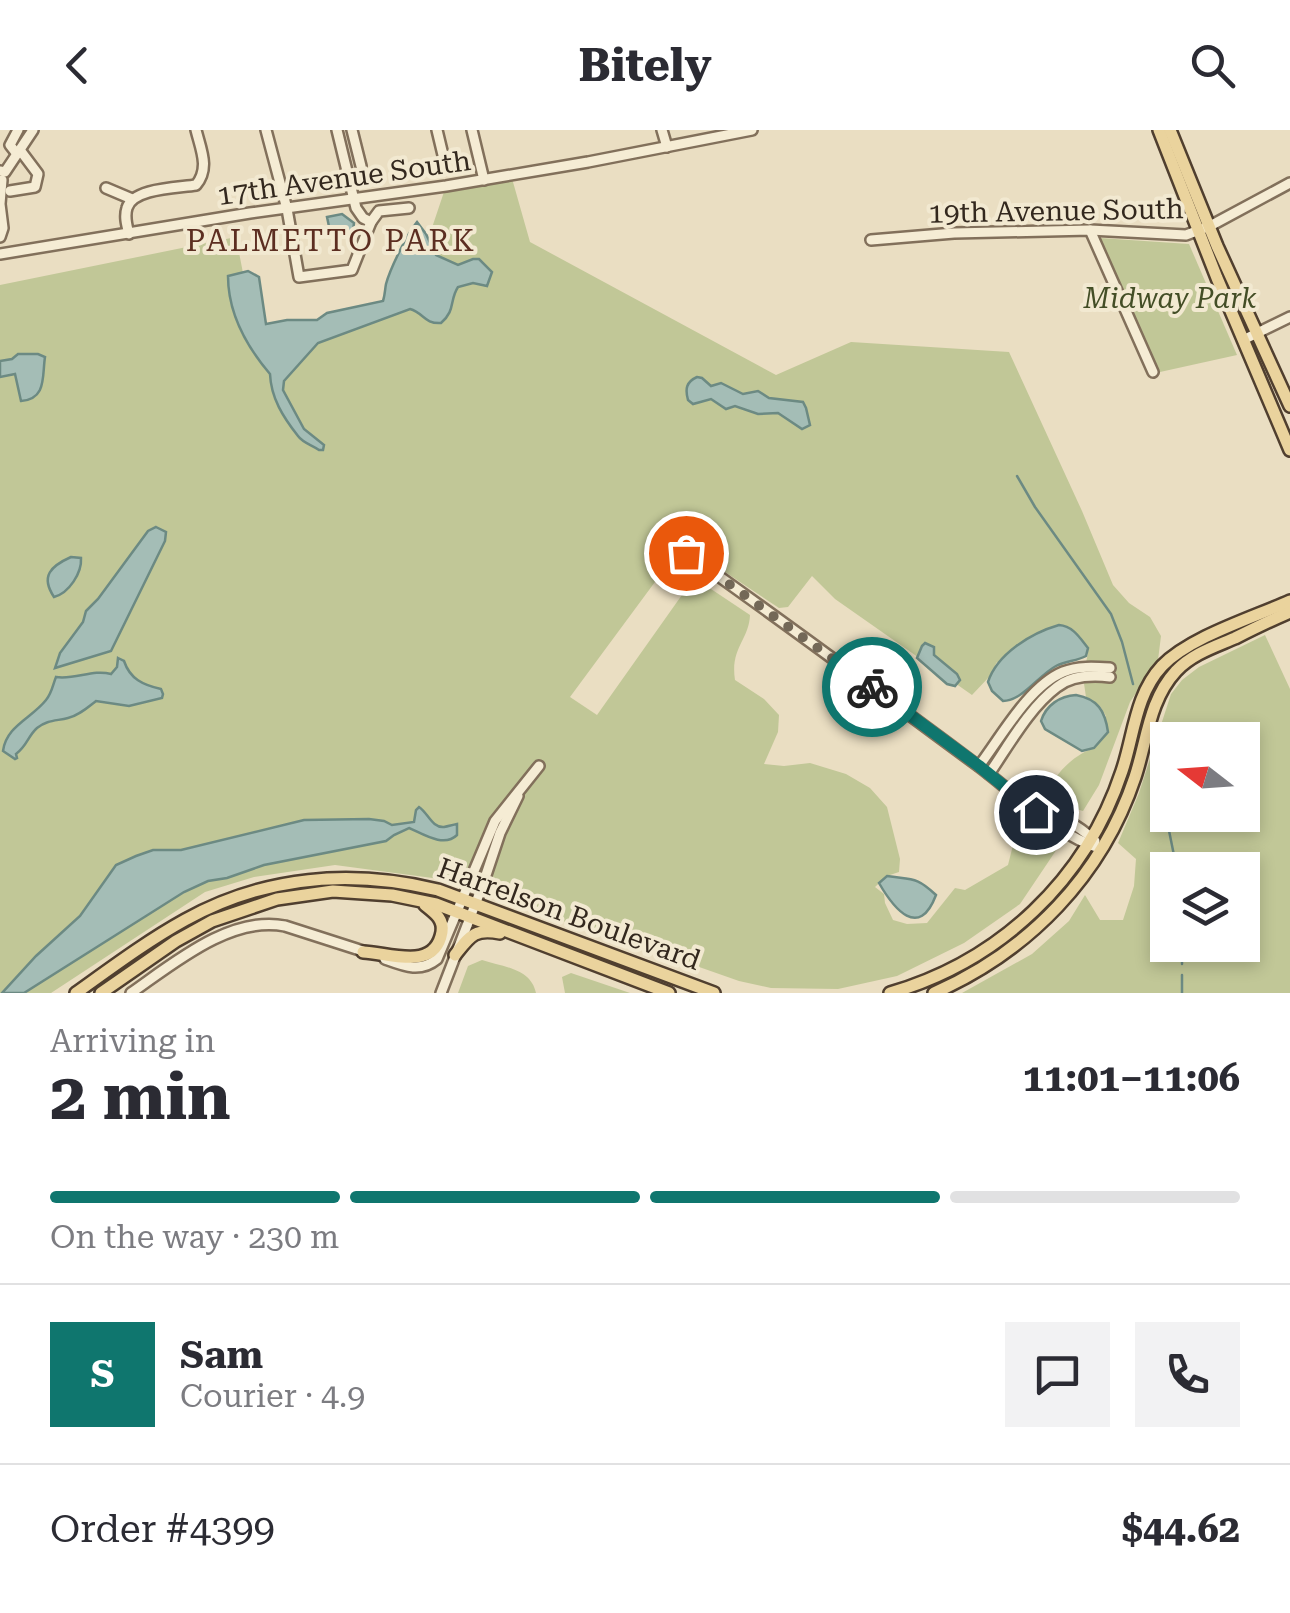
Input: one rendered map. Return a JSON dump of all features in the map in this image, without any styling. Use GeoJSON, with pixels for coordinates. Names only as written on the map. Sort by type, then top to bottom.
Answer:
{"type":"FeatureCollection","features":[{"type":"Feature","properties":{"kind":"main road"},"geometry":{"type":"LineString","coordinates":[[1159,130],[1290,406]]}},
{"type":"Feature","properties":{"kind":"main road"},"geometry":{"type":"LineString","coordinates":[[1170,130],[1243,340],[1290,450]]}},
{"type":"Feature","properties":{"kind":"main road"},"geometry":{"type":"LineString","coordinates":[[890,993],[943,974],[1000,940],[1045,901],[1076,864],[1113,796],[1140,703],[1156,673],[1183,650],[1290,601]]}},
{"type":"Feature","properties":{"kind":"main road"},"geometry":{"type":"LineString","coordinates":[[934,993],[976,972],[1025,939],[1074,890],[1102,849],[1127,799],[1156,702],[1171,676],[1196,655],[1290,612]]}},
{"type":"Feature","properties":{"kind":"main road","name":"Harrelson Boulevard"},"geometry":{"type":"LineString","coordinates":[[76,993],[210,906],[263,888],[320,878],[354,877],[419,885],[469,901],[714,993]]}},
{"type":"Feature","properties":{"kind":"main road","name":"Harrelson Boulevard"},"geometry":{"type":"LineString","coordinates":[[101,993],[192,932],[226,916],[259,904],[333,891],[418,900],[669,993]]}},
{"type":"Feature","properties":{"kind":"main road"},"geometry":{"type":"LineString","coordinates":[[363,952],[414,958],[434,950],[442,931],[440,918],[418,900]]}},
{"type":"Feature","properties":{"kind":"main road"},"geometry":{"type":"LineString","coordinates":[[455,956],[469,938],[481,931],[524,938]]}},
{"type":"Feature","properties":{"kind":"street"},"geometry":{"type":"LineString","coordinates":[[10,192],[34,186],[38,174],[10,145],[18,130]]}},
{"type":"Feature","properties":{"kind":"street"},"geometry":{"type":"LineString","coordinates":[[0,254],[2,177],[34,130]]}},
{"type":"Feature","properties":{"kind":"street"},"geometry":{"type":"LineString","coordinates":[[129,234],[126,216],[132,199],[200,180],[205,166],[196,130]]}},
{"type":"Feature","properties":{"kind":"street"},"geometry":{"type":"LineString","coordinates":[[266,130],[299,277],[352,270],[371,222],[379,212],[409,208]]}},
{"type":"Feature","properties":{"kind":"street"},"geometry":{"type":"LineString","coordinates":[[337,130],[354,200],[362,218],[371,222]]}},
{"type":"Feature","properties":{"kind":"street"},"geometry":{"type":"LineString","coordinates":[[352,130],[361,166]]}},
{"type":"Feature","properties":{"kind":"street"},"geometry":{"type":"LineString","coordinates":[[437,130],[443,155]]}},
{"type":"Feature","properties":{"kind":"street"},"geometry":{"type":"LineString","coordinates":[[472,130],[484,180]]}},
{"type":"Feature","properties":{"kind":"street"},"geometry":{"type":"LineString","coordinates":[[662,130],[667,147]]}},
{"type":"Feature","properties":{"kind":"street","name":"17th Avenue South"},"geometry":{"type":"LineString","coordinates":[[0,254],[484,180],[752,130]]}},
{"type":"Feature","properties":{"kind":"street","name":"19th Avenue South"},"geometry":{"type":"LineString","coordinates":[[872,240],[954,233],[1090,230],[1179,236],[1204,228],[1290,183]]}},
{"type":"Feature","properties":{"kind":"street"},"geometry":{"type":"LineString","coordinates":[[106,188],[132,199]]}},
{"type":"Feature","properties":{"kind":"street"},"geometry":{"type":"LineString","coordinates":[[1090,230],[1153,372]]}},
{"type":"Feature","properties":{"kind":"street"},"geometry":{"type":"LineString","coordinates":[[1243,340],[1290,317]]}},
{"type":"Feature","properties":{"kind":"street"},"geometry":{"type":"LineString","coordinates":[[686,553],[979,766],[1036,812],[1102,849]]}},
{"type":"Feature","properties":{"kind":"street"},"geometry":{"type":"LineString","coordinates":[[979,766],[1031,706],[1059,685],[1110,672]]}},
{"type":"Feature","properties":{"kind":"street"},"geometry":{"type":"LineString","coordinates":[[989,774],[1031,706]]}},
{"type":"Feature","properties":{"kind":"street"},"geometry":{"type":"LineString","coordinates":[[132,993],[189,954],[253,924],[285,926],[407,966],[426,966],[440,956],[464,914],[494,821],[539,766]]}},
{"type":"Feature","properties":{"kind":"street"},"geometry":{"type":"LineString","coordinates":[[440,993],[455,956],[464,914]]}},
{"type":"Feature","properties":{"kind":"green space"},"geometry":{"type":"Polygon","coordinates":[[[511,175],[530,242],[776,375],[851,342],[1009,352],[1113,585],[1129,603],[1150,617],[1161,636],[1158,660],[1130,702],[1099,785],[1083,811],[1047,795],[1065,766],[1095,748],[1106,716],[1100,706],[1086,697],[1083,677],[1088,653],[997,662],[972,695],[835,599],[812,576],[788,607],[779,608],[683,544],[570,697],[597,715],[689,585],[699,581],[750,615],[735,660],[735,680],[764,699],[779,715],[778,732],[764,764],[810,763],[846,774],[870,788],[887,807],[900,859],[899,872],[875,887],[884,894],[893,920],[927,923],[955,888],[965,890],[1008,865],[1020,817],[1043,827],[1059,846],[1020,904],[964,943],[897,976],[838,989],[771,988],[739,981],[455,881],[335,865],[254,877],[205,892],[51,993],[0,993],[0,285],[236,237],[256,340],[405,308],[446,186],[511,175]]]}},
{"type":"Feature","properties":{"kind":"green space","name":"Midway Park"},"geometry":{"type":"Polygon","coordinates":[[[1100,238],[1189,244],[1237,355],[1160,372],[1100,238]]]}},
{"type":"Feature","properties":{"kind":"green space"},"geometry":{"type":"Polygon","coordinates":[[[1265,635],[1290,689],[1290,993],[962,993],[1032,954],[1069,921],[1085,895],[1100,920],[1123,920],[1134,886],[1136,859],[1118,843],[1150,759],[1150,832],[1260,832],[1260,722],[1162,722],[1171,694],[1199,667],[1265,635]]]}},
{"type":"Feature","properties":{"kind":"green space"},"geometry":{"type":"Polygon","coordinates":[[[482,960],[522,973],[536,993],[458,993],[468,966],[482,960]]]}},
{"type":"Feature","properties":{"kind":"green space"},"geometry":{"type":"Polygon","coordinates":[[[571,973],[630,993],[565,993],[562,977],[571,973]]]}},
{"type":"Feature","properties":{"kind":"water"},"geometry":{"type":"Polygon","coordinates":[[[342,214],[354,223],[353,231],[331,236],[327,217],[342,214]]]}},
{"type":"Feature","properties":{"kind":"water"},"geometry":{"type":"Polygon","coordinates":[[[417,222],[436,255],[458,265],[479,259],[492,272],[487,286],[473,283],[458,287],[449,314],[441,323],[431,322],[410,309],[318,343],[284,381],[283,390],[304,429],[324,445],[319,450],[300,438],[279,407],[270,374],[235,316],[228,276],[248,271],[259,277],[266,324],[317,320],[327,313],[383,301],[391,270],[417,222]]]}},
{"type":"Feature","properties":{"kind":"water"},"geometry":{"type":"Polygon","coordinates":[[[18,354],[45,357],[39,391],[21,401],[15,374],[0,377],[0,361],[18,354]]]}},
{"type":"Feature","properties":{"kind":"water"},"geometry":{"type":"Polygon","coordinates":[[[697,377],[711,386],[721,383],[743,394],[758,391],[769,398],[803,402],[810,425],[802,429],[778,413],[758,414],[735,406],[726,409],[711,399],[693,404],[688,400],[687,389],[697,377]]]}},
{"type":"Feature","properties":{"kind":"water"},"geometry":{"type":"Polygon","coordinates":[[[156,527],[166,532],[165,541],[111,651],[55,668],[86,611],[148,531],[156,527]]]}},
{"type":"Feature","properties":{"kind":"water"},"geometry":{"type":"Polygon","coordinates":[[[71,557],[81,558],[77,576],[54,597],[48,583],[50,572],[71,557]]]}},
{"type":"Feature","properties":{"kind":"water"},"geometry":{"type":"Polygon","coordinates":[[[1059,625],[1079,637],[1088,648],[1086,656],[1056,666],[1017,697],[1003,701],[988,682],[999,662],[1027,639],[1059,625]]]}},
{"type":"Feature","properties":{"kind":"water"},"geometry":{"type":"Polygon","coordinates":[[[925,643],[934,647],[934,655],[957,674],[960,680],[955,686],[947,684],[917,658],[925,643]]]}},
{"type":"Feature","properties":{"kind":"water"},"geometry":{"type":"Polygon","coordinates":[[[118,658],[138,680],[161,689],[162,698],[129,706],[96,701],[75,715],[37,728],[16,754],[17,758],[3,751],[14,729],[48,697],[56,677],[111,674],[118,658]]]}},
{"type":"Feature","properties":{"kind":"water"},"geometry":{"type":"Polygon","coordinates":[[[1076,695],[1099,707],[1108,732],[1094,748],[1082,751],[1045,729],[1041,721],[1054,702],[1076,695]]]}},
{"type":"Feature","properties":{"kind":"water"},"geometry":{"type":"Polygon","coordinates":[[[419,807],[436,825],[457,824],[457,835],[440,840],[409,828],[386,841],[264,865],[208,881],[184,892],[24,993],[2,993],[80,916],[116,865],[136,856],[153,850],[181,850],[304,820],[369,819],[392,825],[414,822],[419,807]]]}},
{"type":"Feature","properties":{"kind":"water"},"geometry":{"type":"Polygon","coordinates":[[[887,876],[913,880],[936,895],[922,916],[907,916],[892,902],[879,883],[887,876]]]}},
{"type":"Feature","properties":{"kind":"waterway"},"geometry":{"type":"LineString","coordinates":[[1017,476],[1111,614],[1133,684]]}},
{"type":"Feature","properties":{"kind":"waterway"},"geometry":{"type":"LineString","coordinates":[[1169,832],[1173,852]]}},
{"type":"Feature","properties":{"kind":"waterway"},"geometry":{"type":"LineString","coordinates":[[1182,975],[1182,993]]}},
{"type":"Feature","properties":{"kind":"way so far"},"geometry":{"type":"LineString","coordinates":[[686,553],[872,687]]}},
{"type":"Feature","properties":{"kind":"district","name":"PALMETTO PARK"},"geometry":{"type":"Point","coordinates":[331,240]}},
{"type":"Feature","properties":{"kind":"route"},"geometry":{"type":"LineString","coordinates":[[872,687],[1036,812]]}}]}
